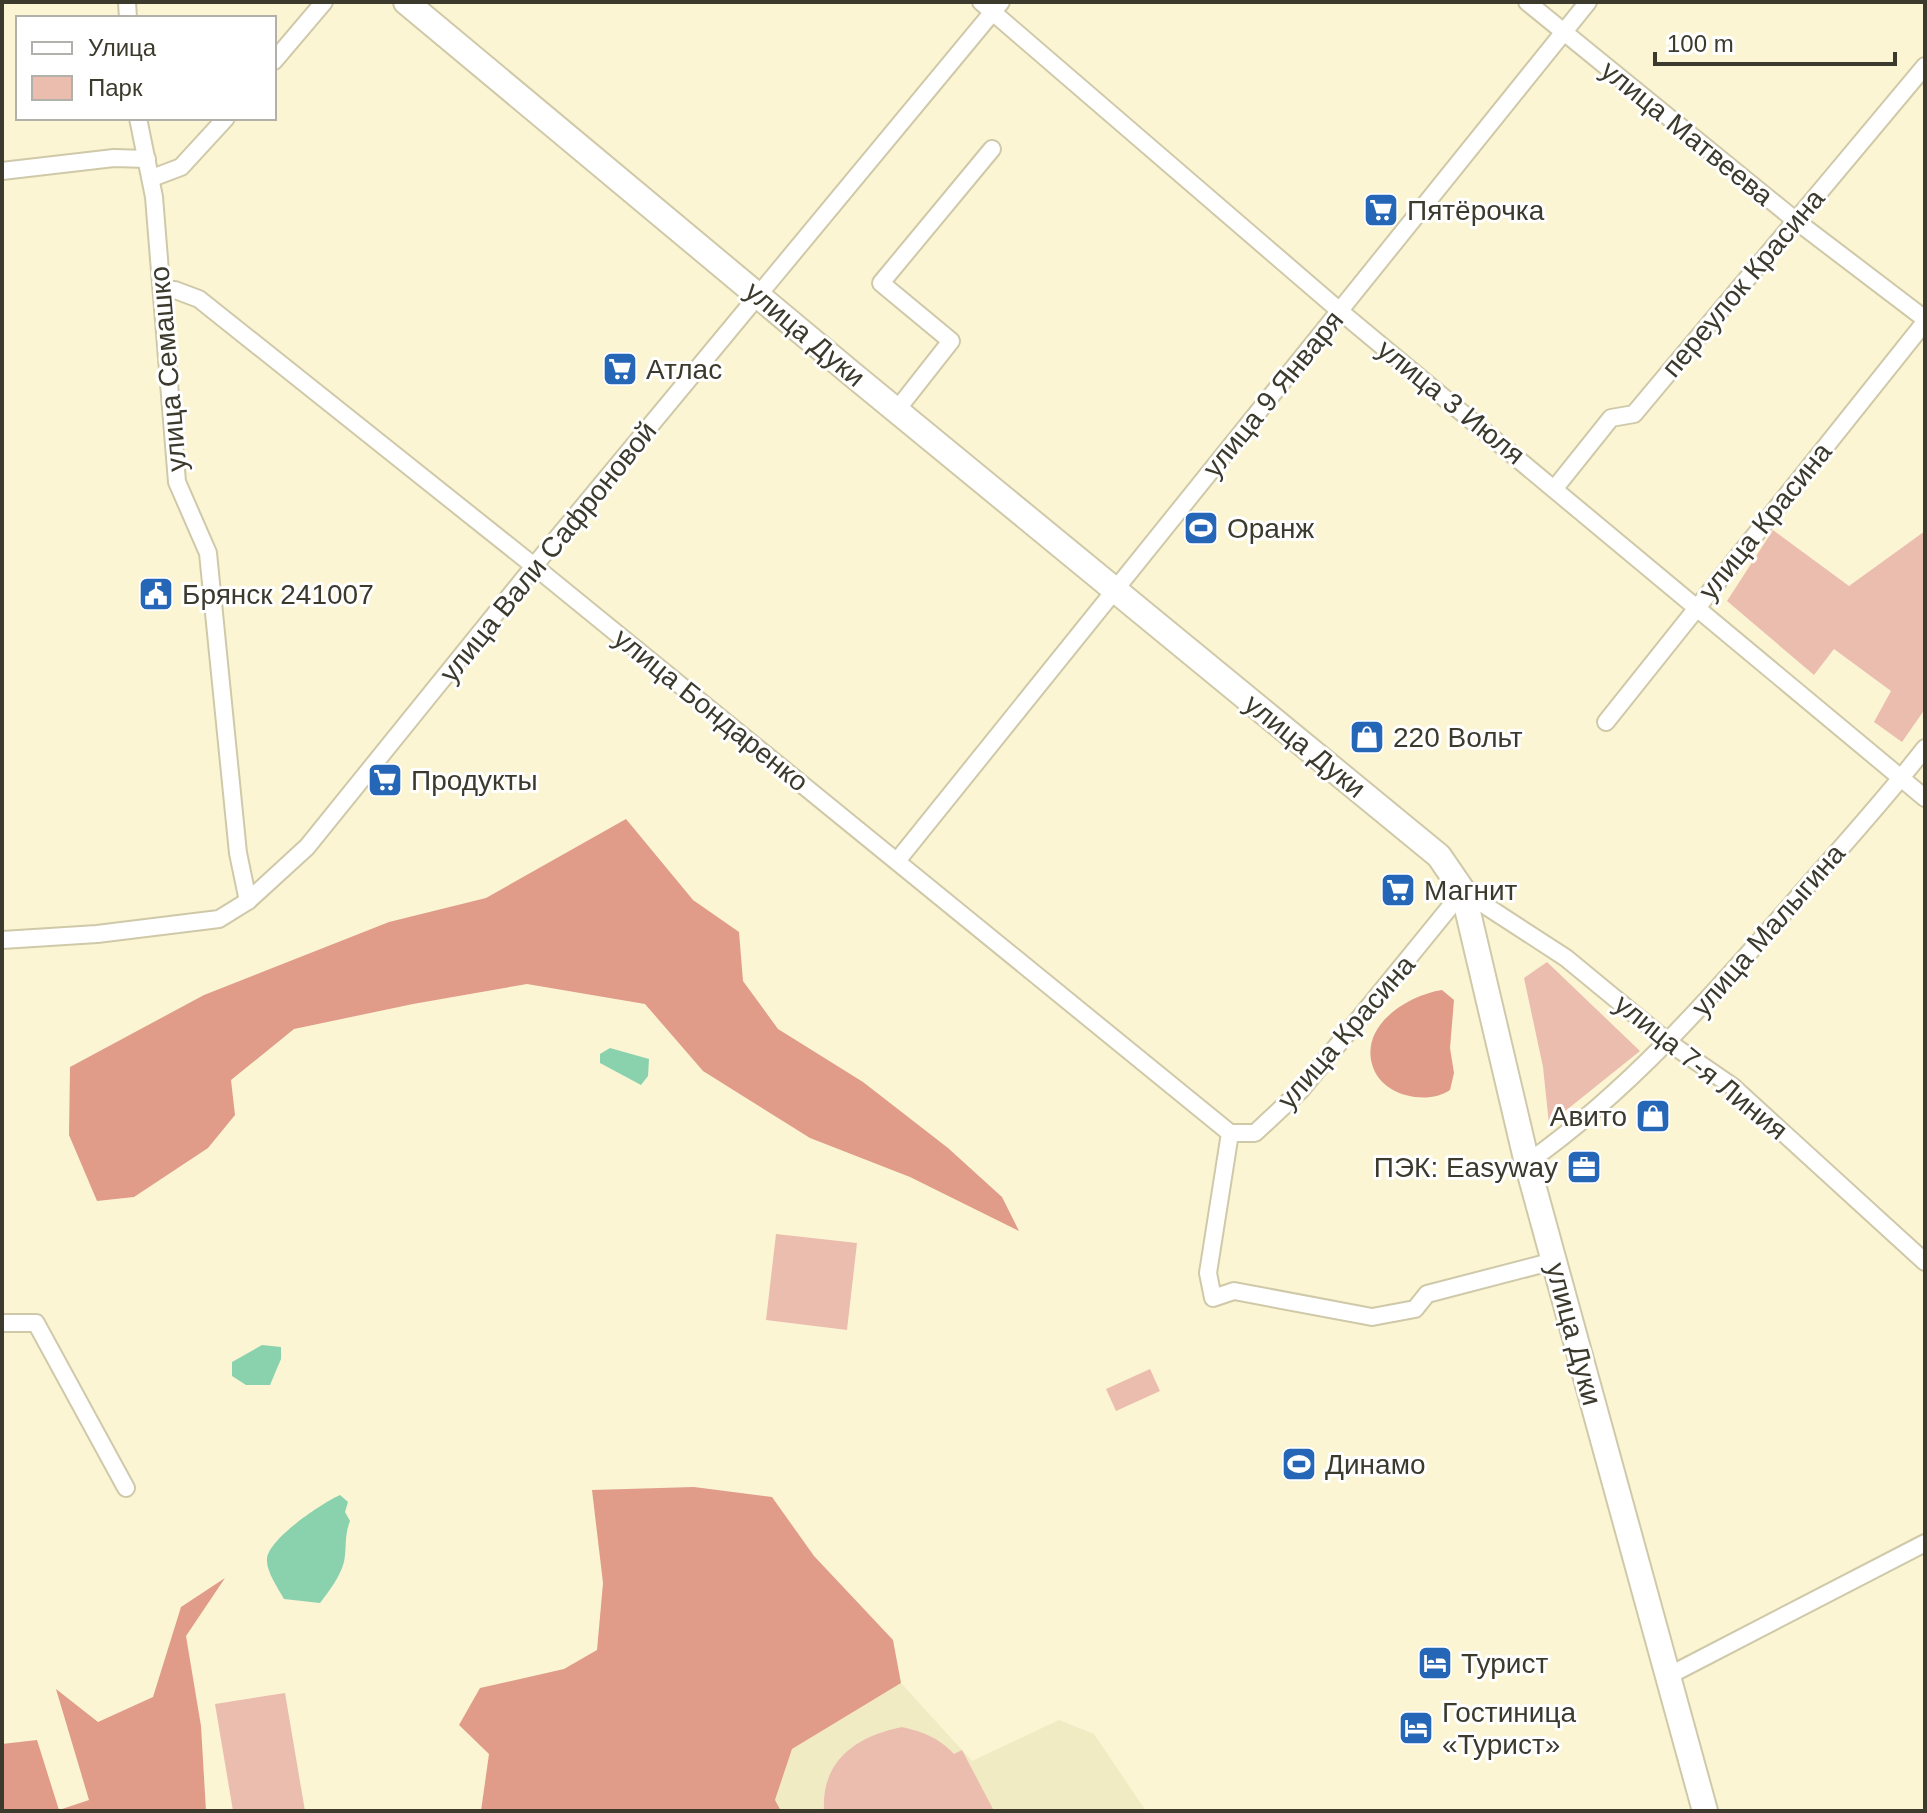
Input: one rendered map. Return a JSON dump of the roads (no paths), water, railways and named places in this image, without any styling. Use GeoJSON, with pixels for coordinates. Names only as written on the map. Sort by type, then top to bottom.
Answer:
{"type":"FeatureCollection","features":[{"type":"Feature","properties":{"kind":"main road","name":"улица Дуки"},"geometry":{"type":"LineString","coordinates":[[406,2],[896,411],[1439,856],[1463,891],[1527,1163],[1705,1811]]}},
{"type":"Feature","properties":{"kind":"street"},"geometry":{"type":"LineString","coordinates":[[276,59],[324,2]]}},
{"type":"Feature","properties":{"kind":"street","name":"улица Матвеева"},"geometry":{"type":"LineString","coordinates":[[1527,2],[1795,220],[1925,320]]}},
{"type":"Feature","properties":{"kind":"street","name":"улица 9 Января"},"geometry":{"type":"LineString","coordinates":[[897,861],[1588,2]]}},
{"type":"Feature","properties":{"kind":"street","name":"улица Вали Сафроновой"},"geometry":{"type":"LineString","coordinates":[[2,940],[219,919],[248,901],[320,834],[534,566],[761,296],[992,5]]}},
{"type":"Feature","properties":{"kind":"street","name":"улица 3 Июля"},"geometry":{"type":"LineString","coordinates":[[992,5],[1341,312],[1925,798]]}},
{"type":"Feature","properties":{"kind":"street","name":"переулок Красина"},"geometry":{"type":"LineString","coordinates":[[1555,488],[1611,418],[1634,414],[1925,66]]}},
{"type":"Feature","properties":{"kind":"street","name":"улица Семашко"},"geometry":{"type":"LineString","coordinates":[[138,120],[152,178],[177,482],[208,553],[238,853],[248,901]]}},
{"type":"Feature","properties":{"kind":"street"},"geometry":{"type":"LineString","coordinates":[[152,178],[181,167],[224,120]]}},
{"type":"Feature","properties":{"kind":"street"},"geometry":{"type":"LineString","coordinates":[[896,411],[951,341],[881,283],[992,149]]}},
{"type":"Feature","properties":{"kind":"street"},"geometry":{"type":"LineString","coordinates":[[2,171],[114,158],[147,159]]}},
{"type":"Feature","properties":{"kind":"street","name":"улица Бондаренко"},"geometry":{"type":"LineString","coordinates":[[162,290],[175,290],[199,299],[534,566],[1230,1133]]}},
{"type":"Feature","properties":{"kind":"street","name":"улица Красина"},"geometry":{"type":"LineString","coordinates":[[1606,722],[1925,320]]}},
{"type":"Feature","properties":{"kind":"street","name":"улица Малыгина"},"geometry":{"type":"LineString","coordinates":[[1527,1163],[1551,1146],[1668,1042],[1902,778],[1925,748]]}},
{"type":"Feature","properties":{"kind":"street","name":"улица Красина"},"geometry":{"type":"LineString","coordinates":[[1230,1133],[1255,1133],[1301,1090],[1463,891]]}},
{"type":"Feature","properties":{"kind":"street","name":"улица 7-я Линия"},"geometry":{"type":"LineString","coordinates":[[1463,891],[1566,958],[1668,1042],[1732,1086],[1925,1262]]}},
{"type":"Feature","properties":{"kind":"street"},"geometry":{"type":"LineString","coordinates":[[1230,1133],[1208,1273],[1213,1298],[1234,1291],[1372,1317],[1415,1309],[1427,1294],[1554,1261]]}},
{"type":"Feature","properties":{"kind":"street"},"geometry":{"type":"LineString","coordinates":[[2,1323],[36,1323],[126,1488]]}},
{"type":"Feature","properties":{"kind":"street"},"geometry":{"type":"LineString","coordinates":[[1668,1676],[1925,1543]]}},
{"type":"Feature","properties":{"kind":"place","name":"Пятёрочка"},"geometry":{"type":"Point","coordinates":[1381,210]}},
{"type":"Feature","properties":{"kind":"place","name":"Атлас"},"geometry":{"type":"Point","coordinates":[620,369]}},
{"type":"Feature","properties":{"kind":"place","name":"Оранж"},"geometry":{"type":"Point","coordinates":[1201,528]}},
{"type":"Feature","properties":{"kind":"place","name":"Брянск 241007"},"geometry":{"type":"Point","coordinates":[156,594]}},
{"type":"Feature","properties":{"kind":"place","name":"220 Вольт"},"geometry":{"type":"Point","coordinates":[1367,737]}},
{"type":"Feature","properties":{"kind":"place","name":"Продукты"},"geometry":{"type":"Point","coordinates":[385,780]}},
{"type":"Feature","properties":{"kind":"place","name":"Магнит"},"geometry":{"type":"Point","coordinates":[1398,890]}},
{"type":"Feature","properties":{"kind":"place","name":"Авито"},"geometry":{"type":"Point","coordinates":[1653,1116]}},
{"type":"Feature","properties":{"kind":"place","name":"ПЭК: Easyway"},"geometry":{"type":"Point","coordinates":[1584,1167]}},
{"type":"Feature","properties":{"kind":"place","name":"Динамо"},"geometry":{"type":"Point","coordinates":[1299,1464]}},
{"type":"Feature","properties":{"kind":"place","name":"Турист"},"geometry":{"type":"Point","coordinates":[1435,1663]}},
{"type":"Feature","properties":{"kind":"place","name":"Гостиница «Турист»"},"geometry":{"type":"Point","coordinates":[1416,1728]}}]}
